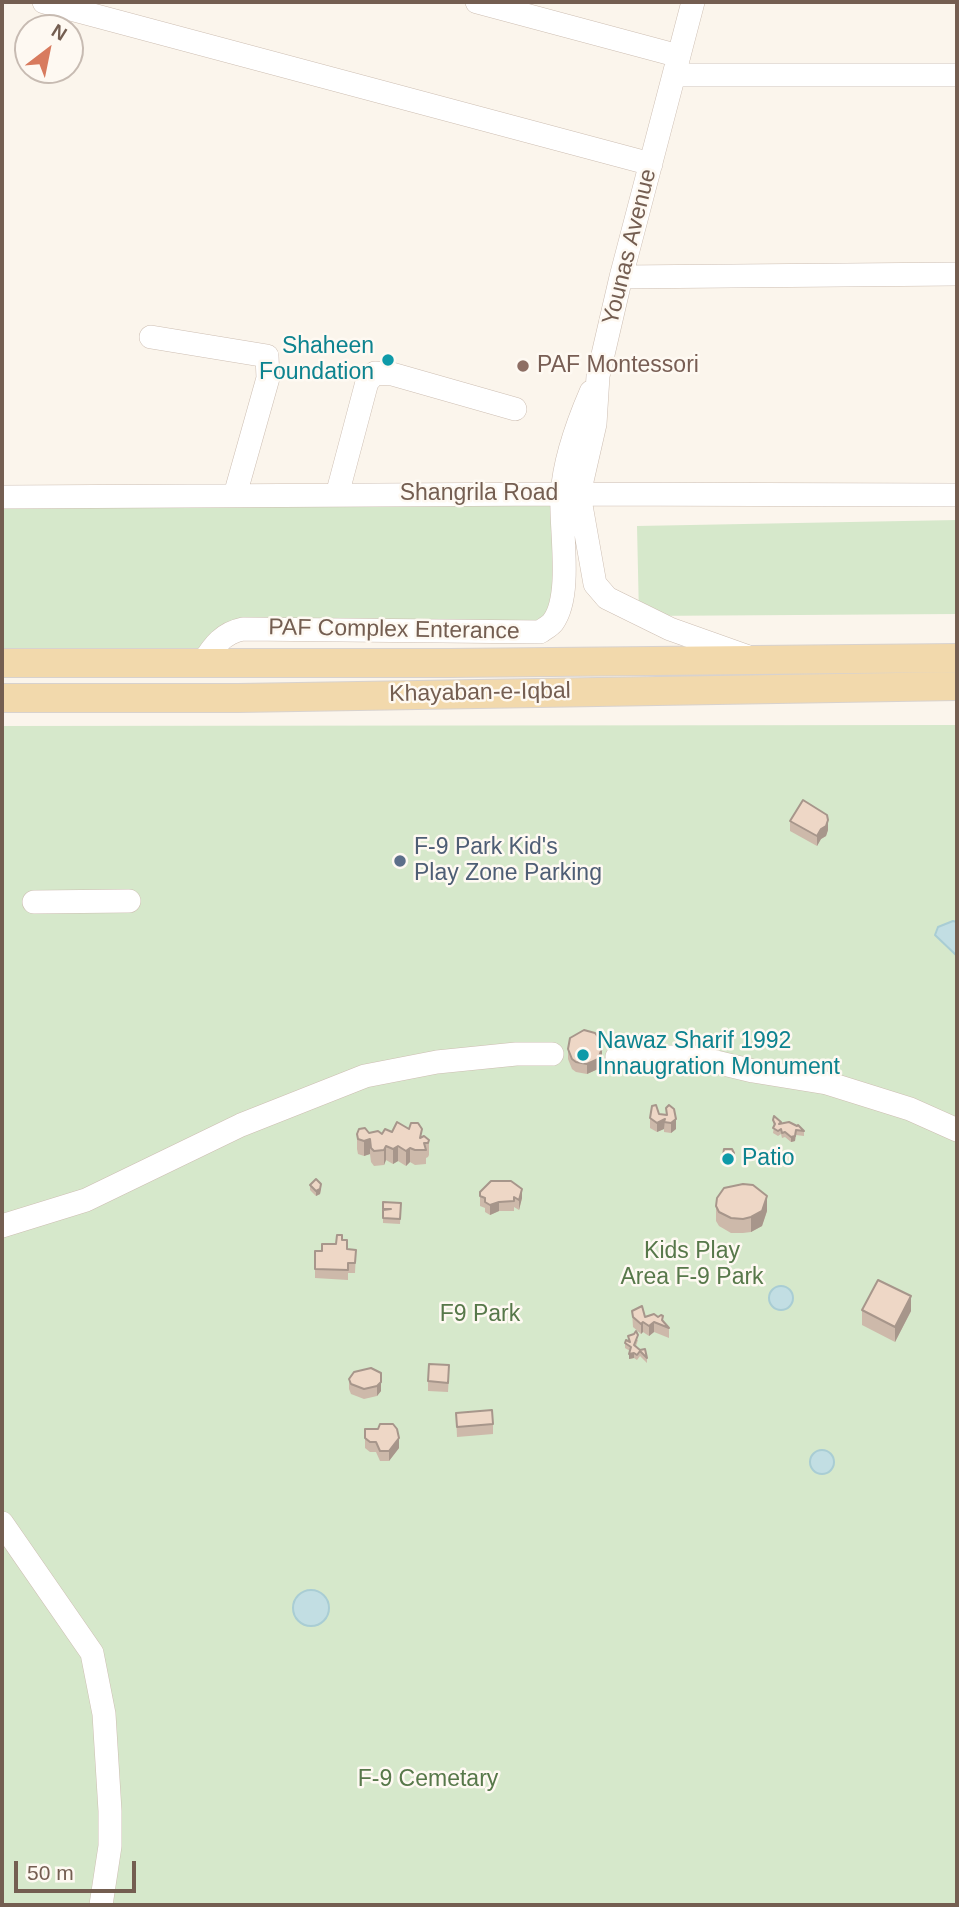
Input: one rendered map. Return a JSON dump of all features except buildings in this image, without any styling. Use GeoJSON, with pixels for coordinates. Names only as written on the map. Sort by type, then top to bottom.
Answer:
{"type":"FeatureCollection","features":[{"type":"Feature","properties":{"kind":"main road","name":"Khayaban-e-Iqbal"},"geometry":{"type":"LineString","coordinates":[[2,663],[957,658]]}},
{"type":"Feature","properties":{"kind":"main road","name":"Khayaban-e-Iqbal"},"geometry":{"type":"LineString","coordinates":[[2,698],[252,697],[957,686]]}},
{"type":"Feature","properties":{"kind":"street"},"geometry":{"type":"LineString","coordinates":[[44,2],[650,164]]}},
{"type":"Feature","properties":{"kind":"street"},"geometry":{"type":"LineString","coordinates":[[477,2],[677,65],[957,75]]}},
{"type":"Feature","properties":{"kind":"street","name":"Younas Avenue"},"geometry":{"type":"LineString","coordinates":[[598,376],[693,2]]}},
{"type":"Feature","properties":{"kind":"street"},"geometry":{"type":"LineString","coordinates":[[621,277],[957,274]]}},
{"type":"Feature","properties":{"kind":"street"},"geometry":{"type":"LineString","coordinates":[[151,337],[267,356],[268,378],[235,495]]}},
{"type":"Feature","properties":{"kind":"street"},"geometry":{"type":"LineString","coordinates":[[337,495],[367,382],[375,373],[392,374],[515,409]]}},
{"type":"Feature","properties":{"kind":"street","name":"PAF Complex Enterance"},"geometry":{"type":"LineString","coordinates":[[202,663],[214,646],[231,631],[243,629],[541,632],[553,623],[559,608],[576,425],[598,376]]}},
{"type":"Feature","properties":{"kind":"street"},"geometry":{"type":"LineString","coordinates":[[571,494],[595,584],[607,598],[670,629],[760,661]]}},
{"type":"Feature","properties":{"kind":"street","name":"Shangrila Road"},"geometry":{"type":"LineString","coordinates":[[2,497],[957,495]]}},
{"type":"Feature","properties":{"kind":"street"},"geometry":{"type":"LineString","coordinates":[[34,902],[129,901]]}},
{"type":"Feature","properties":{"kind":"street"},"geometry":{"type":"LineString","coordinates":[[2,1226],[86,1200],[241,1125],[365,1076],[437,1062],[516,1054],[552,1054]]}},
{"type":"Feature","properties":{"kind":"street"},"geometry":{"type":"LineString","coordinates":[[617,1057],[695,1057],[752,1071],[827,1083],[910,1109],[957,1130]]}},
{"type":"Feature","properties":{"kind":"street"},"geometry":{"type":"LineString","coordinates":[[2,1523],[92,1653],[104,1714],[110,1811],[110,1846],[101,1905]]}},
{"type":"Feature","properties":{"kind":"green space"},"geometry":{"type":"Polygon","coordinates":[[[562,494],[553,623],[243,629],[203,663],[2,663],[2,497],[562,494]]]}},
{"type":"Feature","properties":{"kind":"green space"},"geometry":{"type":"Polygon","coordinates":[[[957,520],[957,614],[639,616],[637,526],[957,520]]]}},
{"type":"Feature","properties":{"kind":"green space","name":"F9 Park"},"geometry":{"type":"Polygon","coordinates":[[[957,725],[957,1905],[2,1905],[2,726],[957,725]]]}},
{"type":"Feature","properties":{"kind":"water"},"geometry":{"type":"Polygon","coordinates":[[[957,922],[957,956],[935,935],[938,927],[957,922]]]}},
{"type":"Feature","properties":{"kind":"water"},"geometry":{"type":"Polygon","coordinates":[[[781,1286],[790,1289],[793,1298],[790,1307],[781,1310],[772,1307],[769,1298],[772,1289],[781,1286]]]}},
{"type":"Feature","properties":{"kind":"water"},"geometry":{"type":"Polygon","coordinates":[[[822,1450],[831,1453],[834,1462],[831,1471],[822,1474],[813,1471],[810,1462],[813,1453],[822,1450]]]}},
{"type":"Feature","properties":{"kind":"water"},"geometry":{"type":"Polygon","coordinates":[[[311,1590],[324,1595],[329,1608],[324,1621],[311,1626],[298,1621],[293,1608],[298,1595],[311,1590]]]}},
{"type":"Feature","properties":{"kind":"place","name":"Shaheen Foundation"},"geometry":{"type":"Point","coordinates":[388,360]}},
{"type":"Feature","properties":{"kind":"place","name":"PAF Montessori"},"geometry":{"type":"Point","coordinates":[523,366]}},
{"type":"Feature","properties":{"kind":"place","name":"F-9 Park Kid's Play Zone Parking"},"geometry":{"type":"Point","coordinates":[400,861]}},
{"type":"Feature","properties":{"kind":"place","name":"Nawaz Sharif 1992 Innaugration Monument"},"geometry":{"type":"Point","coordinates":[583,1055]}},
{"type":"Feature","properties":{"kind":"place","name":"Patio"},"geometry":{"type":"Point","coordinates":[728,1159]}},
{"type":"Feature","properties":{"kind":"park label","name":"Kids Play Area F-9 Park"},"geometry":{"type":"Point","coordinates":[692,1265]}},
{"type":"Feature","properties":{"kind":"park label","name":"F-9 Cemetary"},"geometry":{"type":"Point","coordinates":[428,1780]}}]}
